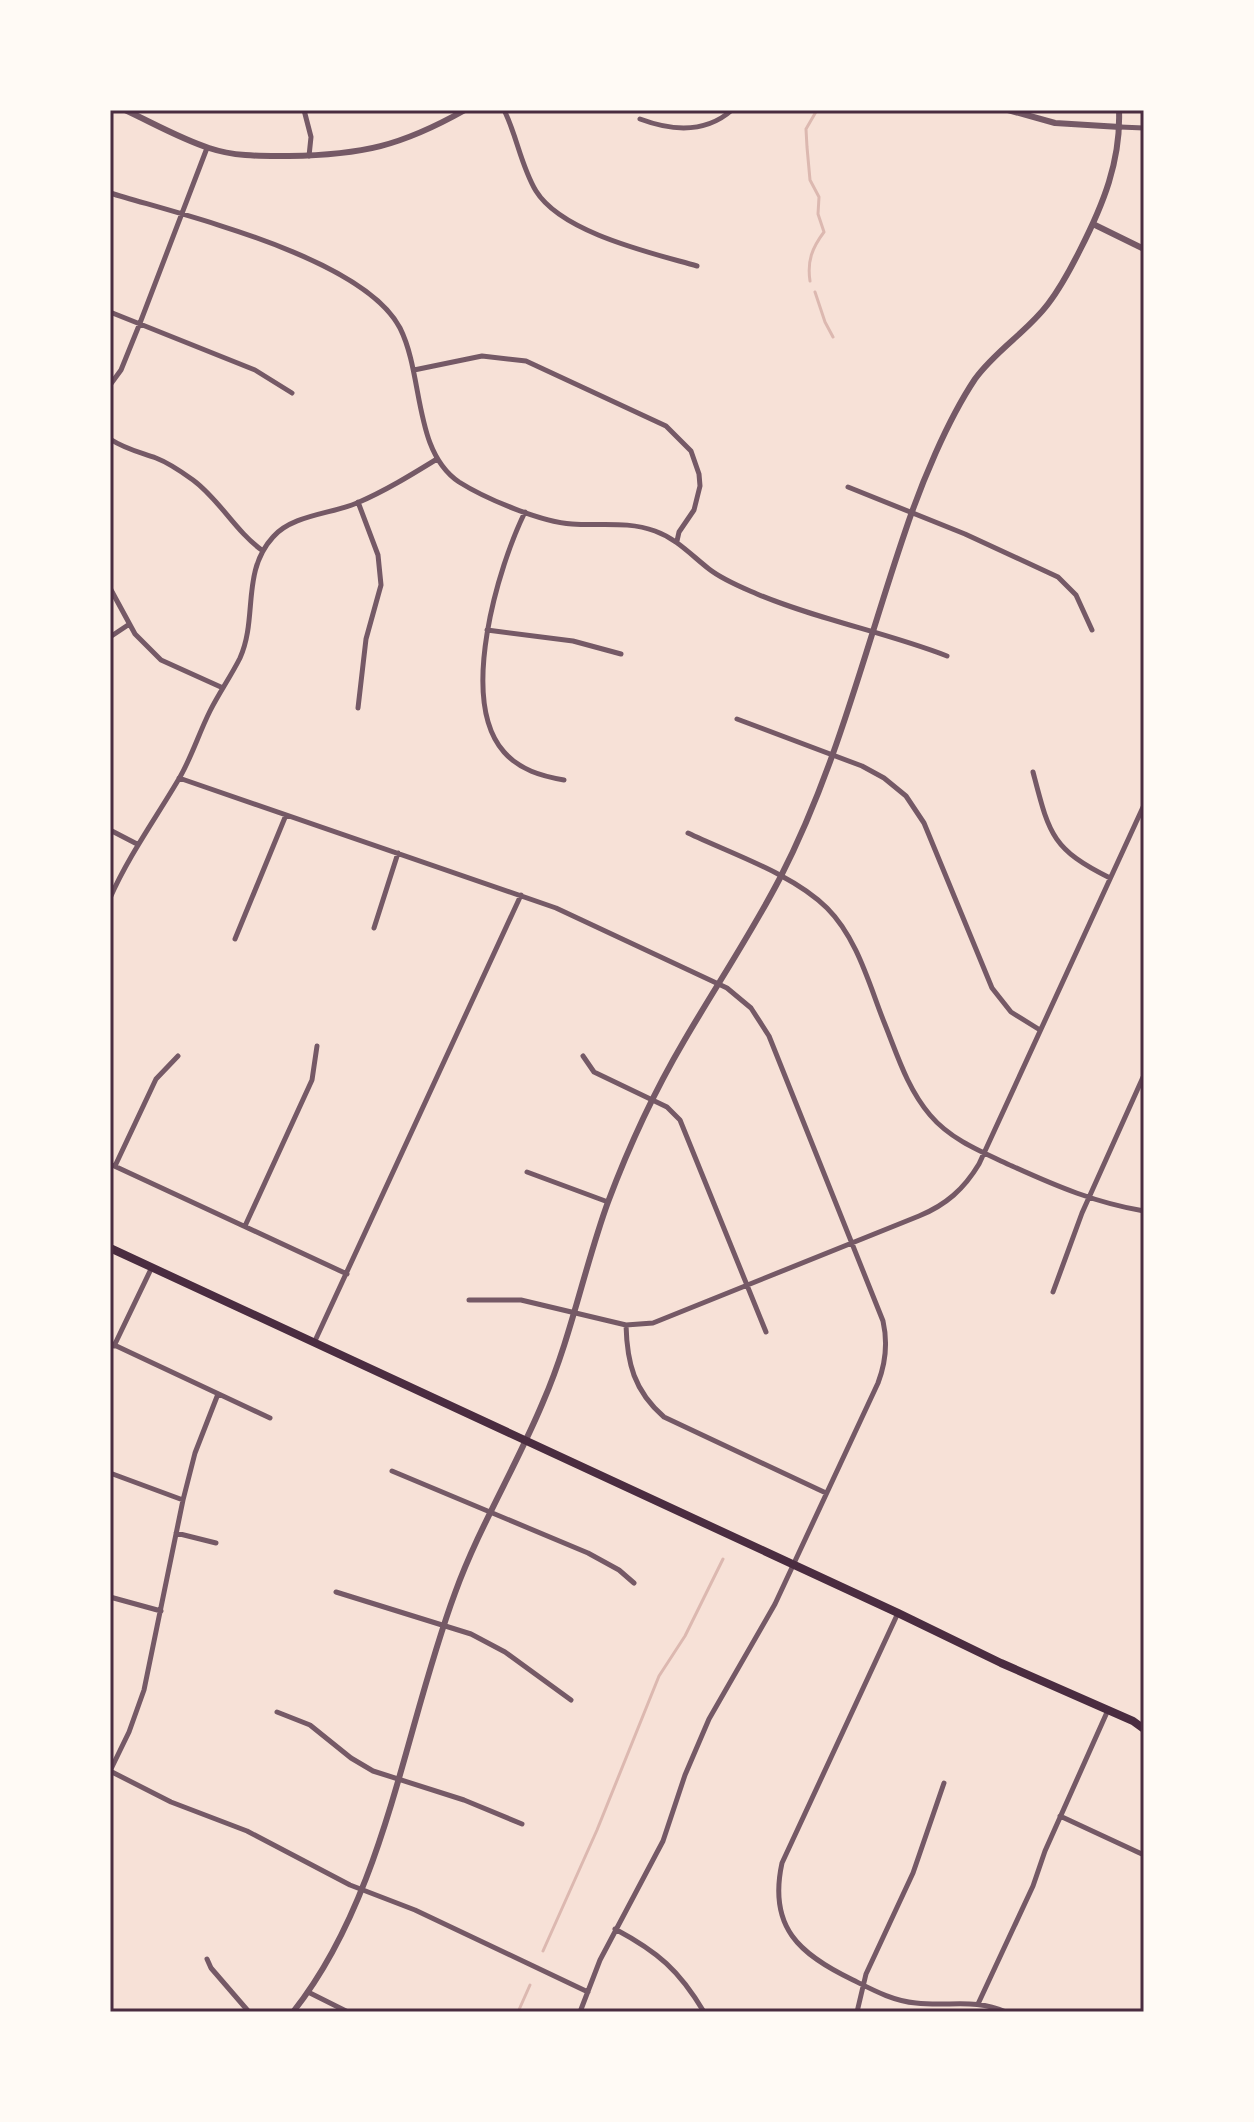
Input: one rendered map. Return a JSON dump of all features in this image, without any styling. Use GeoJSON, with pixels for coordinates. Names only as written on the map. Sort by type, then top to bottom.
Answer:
{"type":"FeatureCollection","features":[{"type":"Feature","properties":{"kind":"main road"},"geometry":{"type":"LineString","coordinates":[[110,1248],[1001,1663],[1133,1721],[1144,1729]]}},
{"type":"Feature","properties":{"kind":"main road"},"geometry":{"type":"LineString","coordinates":[[1133,1721],[1144,1722]]}},
{"type":"Feature","properties":{"kind":"street"},"geometry":{"type":"LineString","coordinates":[[125,110],[207,148],[246,156],[349,154],[380,148],[413,137],[465,110]]}},
{"type":"Feature","properties":{"kind":"street"},"geometry":{"type":"LineString","coordinates":[[304,110],[311,137],[309,156]]}},
{"type":"Feature","properties":{"kind":"street"},"geometry":{"type":"LineString","coordinates":[[504,110],[531,181],[552,209],[608,239],[697,266]]}},
{"type":"Feature","properties":{"kind":"street"},"geometry":{"type":"LineString","coordinates":[[640,119],[668,127],[700,127],[714,123],[732,110]]}},
{"type":"Feature","properties":{"kind":"street"},"geometry":{"type":"LineString","coordinates":[[1008,110],[1055,123],[1144,128]]}},
{"type":"Feature","properties":{"kind":"street"},"geometry":{"type":"LineString","coordinates":[[293,2012],[336,1948],[361,1889],[463,1572],[545,1398],[608,1202],[652,1100],[781,877],[834,755],[912,513],[963,398],[996,354],[1049,303],[1093,224],[1119,149],[1119,110]]}},
{"type":"Feature","properties":{"kind":"street"},"geometry":{"type":"LineString","coordinates":[[110,385],[121,370],[207,148]]}},
{"type":"Feature","properties":{"kind":"street"},"geometry":{"type":"LineString","coordinates":[[110,193],[278,246],[369,292],[398,325],[414,370],[431,448],[442,468],[460,482],[525,512],[568,524],[626,523],[656,531],[677,541],[708,569],[726,579],[802,612],[947,656]]}},
{"type":"Feature","properties":{"kind":"street"},"geometry":{"type":"LineString","coordinates":[[1093,224],[1144,249]]}},
{"type":"Feature","properties":{"kind":"street"},"geometry":{"type":"LineString","coordinates":[[110,312],[255,370],[292,393]]}},
{"type":"Feature","properties":{"kind":"street"},"geometry":{"type":"LineString","coordinates":[[414,370],[482,356],[508,357],[537,365],[666,426],[691,451],[699,474],[698,500],[677,541]]}},
{"type":"Feature","properties":{"kind":"street"},"geometry":{"type":"LineString","coordinates":[[110,439],[133,451],[157,458],[194,480],[244,536],[263,551]]}},
{"type":"Feature","properties":{"kind":"street"},"geometry":{"type":"LineString","coordinates":[[110,898],[137,844],[179,778],[245,644],[252,579],[263,551],[274,535],[290,525],[358,502],[400,482],[437,459]]}},
{"type":"Feature","properties":{"kind":"street"},"geometry":{"type":"LineString","coordinates":[[848,487],[965,534],[1058,577],[1076,595],[1092,630]]}},
{"type":"Feature","properties":{"kind":"street"},"geometry":{"type":"LineString","coordinates":[[358,502],[378,555],[381,585],[364,647],[358,708]]}},
{"type":"Feature","properties":{"kind":"street"},"geometry":{"type":"LineString","coordinates":[[525,512],[508,549],[487,630],[486,712],[495,739],[503,751],[527,770],[564,780]]}},
{"type":"Feature","properties":{"kind":"street"},"geometry":{"type":"LineString","coordinates":[[110,588],[128,625],[161,660],[223,688]]}},
{"type":"Feature","properties":{"kind":"street"},"geometry":{"type":"LineString","coordinates":[[110,637],[128,625]]}},
{"type":"Feature","properties":{"kind":"street"},"geometry":{"type":"LineString","coordinates":[[487,630],[573,641],[621,654]]}},
{"type":"Feature","properties":{"kind":"street"},"geometry":{"type":"LineString","coordinates":[[737,719],[834,755],[884,778],[914,806],[929,833],[992,988],[1011,1012],[1040,1030]]}},
{"type":"Feature","properties":{"kind":"street"},"geometry":{"type":"LineString","coordinates":[[1033,772],[1045,817],[1055,839],[1078,861],[1110,878]]}},
{"type":"Feature","properties":{"kind":"street"},"geometry":{"type":"LineString","coordinates":[[179,778],[521,895],[701,974],[737,994],[762,1022],[883,1321],[887,1337],[886,1358],[878,1383],[794,1565],[757,1638],[709,1719],[685,1775],[663,1841],[615,1929],[580,2012]]}},
{"type":"Feature","properties":{"kind":"street"},"geometry":{"type":"LineString","coordinates":[[469,1300],[521,1300],[626,1325],[653,1323],[933,1210],[947,1201],[971,1177],[984,1153],[1144,805]]}},
{"type":"Feature","properties":{"kind":"street"},"geometry":{"type":"LineString","coordinates":[[235,939],[286,815]]}},
{"type":"Feature","properties":{"kind":"street"},"geometry":{"type":"LineString","coordinates":[[110,830],[137,844]]}},
{"type":"Feature","properties":{"kind":"street"},"geometry":{"type":"LineString","coordinates":[[688,833],[781,877],[826,907],[848,936],[920,1102],[948,1132],[984,1153],[1089,1199],[1144,1211]]}},
{"type":"Feature","properties":{"kind":"street"},"geometry":{"type":"LineString","coordinates":[[374,928],[398,853]]}},
{"type":"Feature","properties":{"kind":"street"},"geometry":{"type":"LineString","coordinates":[[314,1343],[521,895]]}},
{"type":"Feature","properties":{"kind":"street"},"geometry":{"type":"LineString","coordinates":[[245,1226],[312,1080],[317,1046]]}},
{"type":"Feature","properties":{"kind":"street"},"geometry":{"type":"LineString","coordinates":[[178,1056],[156,1079],[113,1165],[347,1274]]}},
{"type":"Feature","properties":{"kind":"street"},"geometry":{"type":"LineString","coordinates":[[583,1056],[594,1072],[675,1114],[684,1127],[766,1332]]}},
{"type":"Feature","properties":{"kind":"street"},"geometry":{"type":"LineString","coordinates":[[1053,1292],[1089,1199],[1144,1075]]}},
{"type":"Feature","properties":{"kind":"street"},"geometry":{"type":"LineString","coordinates":[[527,1172],[608,1202]]}},
{"type":"Feature","properties":{"kind":"street"},"geometry":{"type":"LineString","coordinates":[[152,1267],[112,1344],[270,1418]]}},
{"type":"Feature","properties":{"kind":"street"},"geometry":{"type":"LineString","coordinates":[[626,1325],[632,1375],[644,1397],[664,1417],[826,1493]]}},
{"type":"Feature","properties":{"kind":"street"},"geometry":{"type":"LineString","coordinates":[[218,1394],[195,1453],[183,1500],[144,1690],[129,1732],[110,1771],[171,1802],[247,1831],[308,1864],[415,1910],[588,1992]]}},
{"type":"Feature","properties":{"kind":"street"},"geometry":{"type":"LineString","coordinates":[[392,1471],[600,1559],[634,1583]]}},
{"type":"Feature","properties":{"kind":"street"},"geometry":{"type":"LineString","coordinates":[[110,1473],[183,1500]]}},
{"type":"Feature","properties":{"kind":"street"},"geometry":{"type":"LineString","coordinates":[[176,1533],[216,1543]]}},
{"type":"Feature","properties":{"kind":"street"},"geometry":{"type":"LineString","coordinates":[[336,1592],[471,1634],[505,1652],[571,1700]]}},
{"type":"Feature","properties":{"kind":"street"},"geometry":{"type":"LineString","coordinates":[[110,1597],[161,1611]]}},
{"type":"Feature","properties":{"kind":"street"},"geometry":{"type":"LineString","coordinates":[[898,1613],[788,1850],[778,1881],[782,1917],[795,1942],[816,1962],[885,1995],[915,2003],[978,2004],[1006,2012]]}},
{"type":"Feature","properties":{"kind":"street"},"geometry":{"type":"LineString","coordinates":[[978,2004],[1033,1886],[1060,1816],[1108,1710]]}},
{"type":"Feature","properties":{"kind":"street"},"geometry":{"type":"LineString","coordinates":[[277,1712],[310,1725],[351,1758],[373,1771],[464,1800],[522,1824]]}},
{"type":"Feature","properties":{"kind":"street"},"geometry":{"type":"LineString","coordinates":[[857,2012],[863,1985],[922,1851],[944,1783]]}},
{"type":"Feature","properties":{"kind":"street"},"geometry":{"type":"LineString","coordinates":[[1060,1816],[1144,1855]]}},
{"type":"Feature","properties":{"kind":"street"},"geometry":{"type":"LineString","coordinates":[[615,1929],[641,1943],[673,1967],[704,2012]]}},
{"type":"Feature","properties":{"kind":"street"},"geometry":{"type":"LineString","coordinates":[[207,1959],[211,1968],[249,2012]]}},
{"type":"Feature","properties":{"kind":"street"},"geometry":{"type":"LineString","coordinates":[[308,1992],[348,2012]]}},
{"type":"Feature","properties":{"kind":"waterway"},"geometry":{"type":"LineString","coordinates":[[810,281],[811,255],[824,232],[818,214],[819,197],[810,180],[807,147],[806,129],[817,110]]}},
{"type":"Feature","properties":{"kind":"waterway"},"geometry":{"type":"LineString","coordinates":[[815,292],[833,337]]}},
{"type":"Feature","properties":{"kind":"waterway"},"geometry":{"type":"LineString","coordinates":[[543,1951],[597,1830],[659,1676],[685,1636],[723,1559]]}},
{"type":"Feature","properties":{"kind":"waterway"},"geometry":{"type":"LineString","coordinates":[[518,2012],[530,1985]]}}]}
